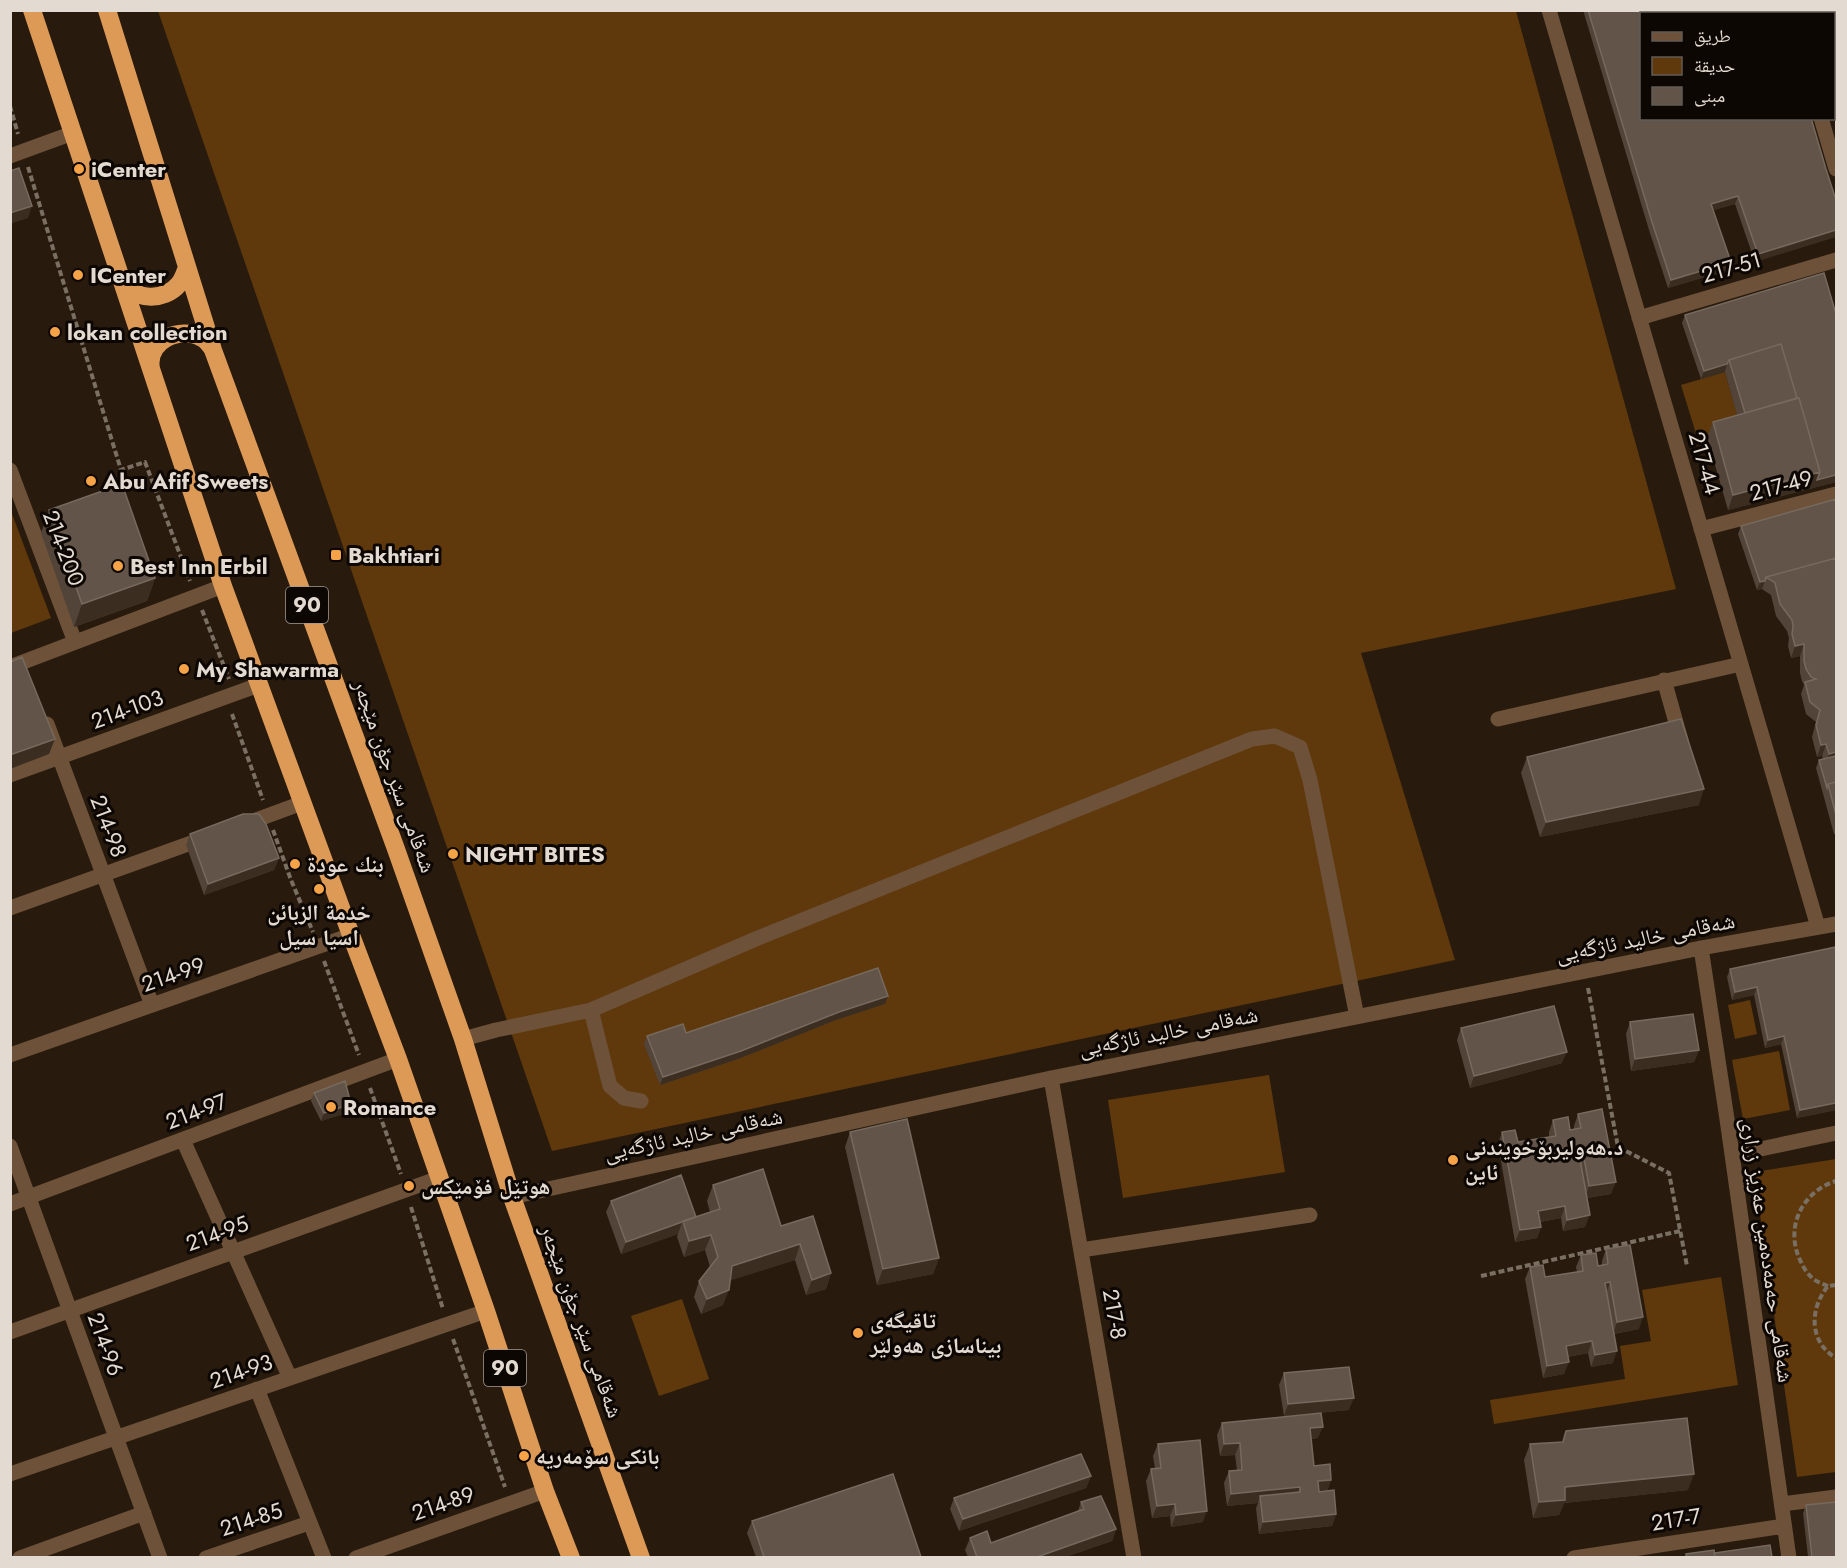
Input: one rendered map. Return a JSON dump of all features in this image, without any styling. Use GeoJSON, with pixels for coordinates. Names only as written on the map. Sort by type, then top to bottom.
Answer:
{"type":"FeatureCollection","features":[{"type":"Feature","properties":{"kind":"highway","name":"90"},"geometry":{"type":"LineString","coordinates":[[32,10],[223,586],[398,1059],[486,1311],[545,1491],[571,1557]]}},
{"type":"Feature","properties":{"kind":"highway","name":"شەقامی سێر جۆن مێجەر"},"geometry":{"type":"LineString","coordinates":[[107,10],[213,350],[463,1040],[512,1197],[640,1557]]}},
{"type":"Feature","properties":{"kind":"highway"},"geometry":{"type":"LineString","coordinates":[[120,276],[132,292],[141,296],[162,296],[171,292],[178,285],[187,267]]}},
{"type":"Feature","properties":{"kind":"highway"},"geometry":{"type":"LineString","coordinates":[[152,373],[150,363],[158,344],[175,333],[196,334],[205,339],[213,350]]}},
{"type":"Feature","properties":{"kind":"street","name":"217-44"},"geometry":{"type":"LineString","coordinates":[[1549,10],[1818,927]]}},
{"type":"Feature","properties":{"kind":"street"},"geometry":{"type":"LineString","coordinates":[[1822,120],[1836,169]]}},
{"type":"Feature","properties":{"kind":"street"},"geometry":{"type":"LineString","coordinates":[[17,153],[73,133]]}},
{"type":"Feature","properties":{"kind":"street","name":"217-51"},"geometry":{"type":"LineString","coordinates":[[1639,318],[1836,260]]}},
{"type":"Feature","properties":{"kind":"street","name":"214-200"},"geometry":{"type":"LineString","coordinates":[[12,476],[75,642]]}},
{"type":"Feature","properties":{"kind":"street","name":"217-49"},"geometry":{"type":"LineString","coordinates":[[1701,529],[1836,494]]}},
{"type":"Feature","properties":{"kind":"street"},"geometry":{"type":"LineString","coordinates":[[21,667],[75,642],[223,586]]}},
{"type":"Feature","properties":{"kind":"street"},"geometry":{"type":"LineString","coordinates":[[1498,719],[1740,664]]}},
{"type":"Feature","properties":{"kind":"street"},"geometry":{"type":"LineString","coordinates":[[1664,680],[1686,759]]}},
{"type":"Feature","properties":{"kind":"street","name":"214-103"},"geometry":{"type":"LineString","coordinates":[[10,775],[259,685]]}},
{"type":"Feature","properties":{"kind":"street","name":"214-98"},"geometry":{"type":"LineString","coordinates":[[44,715],[152,1005]]}},
{"type":"Feature","properties":{"kind":"street"},"geometry":{"type":"LineString","coordinates":[[463,1040],[496,1030],[591,1010],[758,938],[1241,743],[1275,736],[1300,747],[1310,780],[1357,1017]]}},
{"type":"Feature","properties":{"kind":"street"},"geometry":{"type":"LineString","coordinates":[[10,908],[302,803]]}},
{"type":"Feature","properties":{"kind":"street","name":"شەقامی خالید ئاژگەیی"},"geometry":{"type":"LineString","coordinates":[[512,1197],[1051,1078],[1701,948],[1836,924]]}},
{"type":"Feature","properties":{"kind":"street","name":"214-99"},"geometry":{"type":"LineString","coordinates":[[10,1054],[351,935]]}},
{"type":"Feature","properties":{"kind":"street","name":"شەقامی حەمەدەمین عەزیز زراری"},"geometry":{"type":"LineString","coordinates":[[1701,948],[1789,1557]]}},
{"type":"Feature","properties":{"kind":"street"},"geometry":{"type":"LineString","coordinates":[[591,1010],[610,1086],[624,1098],[641,1101]]}},
{"type":"Feature","properties":{"kind":"street","name":"214-97"},"geometry":{"type":"LineString","coordinates":[[10,1204],[398,1059]]}},
{"type":"Feature","properties":{"kind":"street","name":"217-8"},"geometry":{"type":"LineString","coordinates":[[1051,1078],[1134,1557]]}},
{"type":"Feature","properties":{"kind":"street"},"geometry":{"type":"LineString","coordinates":[[1732,1155],[1836,1132]]}},
{"type":"Feature","properties":{"kind":"street"},"geometry":{"type":"LineString","coordinates":[[183,1140],[290,1378]]}},
{"type":"Feature","properties":{"kind":"street","name":"214-96"},"geometry":{"type":"LineString","coordinates":[[10,1146],[160,1557]]}},
{"type":"Feature","properties":{"kind":"street","name":"214-95"},"geometry":{"type":"LineString","coordinates":[[10,1332],[439,1178]]}},
{"type":"Feature","properties":{"kind":"street"},"geometry":{"type":"LineString","coordinates":[[1081,1250],[1310,1215]]}},
{"type":"Feature","properties":{"kind":"street","name":"214-93"},"geometry":{"type":"LineString","coordinates":[[10,1474],[486,1311]]}},
{"type":"Feature","properties":{"kind":"street"},"geometry":{"type":"LineString","coordinates":[[257,1389],[324,1557]]}},
{"type":"Feature","properties":{"kind":"street","name":"214-89"},"geometry":{"type":"LineString","coordinates":[[356,1557],[545,1491]]}},
{"type":"Feature","properties":{"kind":"street"},"geometry":{"type":"LineString","coordinates":[[1782,1504],[1836,1497]]}},
{"type":"Feature","properties":{"kind":"street"},"geometry":{"type":"LineString","coordinates":[[20,1557],[144,1513]]}},
{"type":"Feature","properties":{"kind":"street","name":"214-85"},"geometry":{"type":"LineString","coordinates":[[206,1557],[309,1523]]}},
{"type":"Feature","properties":{"kind":"street","name":"217-7"},"geometry":{"type":"LineString","coordinates":[[1574,1557],[1784,1526]]}},
{"type":"Feature","properties":{"kind":"path"},"geometry":{"type":"LineString","coordinates":[[10,106],[17,153],[121,470],[145,462],[184,570],[210,627],[236,697],[230,709],[291,880],[319,946],[364,1071],[406,1190],[448,1324],[507,1490]]}},
{"type":"Feature","properties":{"kind":"path"},"geometry":{"type":"LineString","coordinates":[[1585,971],[1618,1147],[1669,1173],[1687,1266]]}},
{"type":"Feature","properties":{"kind":"path"},"geometry":{"type":"LineString","coordinates":[[1836,1181],[1813,1193],[1802,1206],[1796,1221],[1794,1237],[1796,1253],[1804,1268],[1815,1280],[1828,1286],[1836,1285]]}},
{"type":"Feature","properties":{"kind":"path"},"geometry":{"type":"LineString","coordinates":[[1481,1276],[1680,1231]]}},
{"type":"Feature","properties":{"kind":"path"},"geometry":{"type":"LineString","coordinates":[[1828,1286],[1821,1296],[1814,1320],[1815,1333],[1821,1344],[1836,1358]]}},
{"type":"Feature","properties":{"kind":"green space"},"geometry":{"type":"Polygon","coordinates":[[[158,11],[1516,11],[1676,589],[1361,653],[1455,960],[552,1151],[158,11]]]}},
{"type":"Feature","properties":{"kind":"green space"},"geometry":{"type":"Polygon","coordinates":[[[1725,372],[1741,428],[1698,440],[1681,385],[1725,372]]]}},
{"type":"Feature","properties":{"kind":"green space"},"geometry":{"type":"Polygon","coordinates":[[[11,511],[51,618],[10,633],[11,511]]]}},
{"type":"Feature","properties":{"kind":"green space"},"geometry":{"type":"Polygon","coordinates":[[[1750,1000],[1757,1034],[1735,1039],[1728,1005],[1750,1000]]]}},
{"type":"Feature","properties":{"kind":"green space"},"geometry":{"type":"Polygon","coordinates":[[[1779,1051],[1790,1110],[1743,1119],[1732,1060],[1779,1051]]]}},
{"type":"Feature","properties":{"kind":"green space"},"geometry":{"type":"Polygon","coordinates":[[[1269,1075],[1285,1172],[1123,1198],[1108,1100],[1269,1075]]]}},
{"type":"Feature","properties":{"kind":"green space"},"geometry":{"type":"Polygon","coordinates":[[[1836,1159],[1836,1472],[1797,1477],[1754,1172],[1836,1159]]]}},
{"type":"Feature","properties":{"kind":"green space"},"geometry":{"type":"Polygon","coordinates":[[[1721,1277],[1738,1385],[1494,1424],[1490,1400],[1625,1379],[1620,1346],[1651,1341],[1642,1290],[1721,1277]]]}},
{"type":"Feature","properties":{"kind":"green space"},"geometry":{"type":"Polygon","coordinates":[[[682,1299],[709,1379],[659,1396],[631,1316],[682,1299]]]}},
{"type":"Feature","properties":{"kind":"building"},"geometry":{"type":"Polygon","coordinates":[[[1588,10],[1778,10],[1778,12],[1640,12],[1640,120],[1812,120],[1836,200],[1836,230],[1758,254],[1738,196],[1711,204],[1731,262],[1671,280],[1588,10]]]}},
{"type":"Feature","properties":{"kind":"building"},"geometry":{"type":"Polygon","coordinates":[[[19,168],[32,206],[10,213],[10,171],[19,168]]]}},
{"type":"Feature","properties":{"kind":"building"},"geometry":{"type":"Polygon","coordinates":[[[1824,273],[1836,314],[1836,475],[1817,480],[1820,472],[1781,344],[1729,360],[1727,364],[1704,371],[1685,315],[1824,273]]]}},
{"type":"Feature","properties":{"kind":"building"},"geometry":{"type":"Polygon","coordinates":[[[1781,344],[1797,398],[1745,413],[1729,360],[1781,344]]]}},
{"type":"Feature","properties":{"kind":"building"},"geometry":{"type":"Polygon","coordinates":[[[1799,398],[1820,472],[1733,495],[1713,422],[1799,398]]]}},
{"type":"Feature","properties":{"kind":"building"},"geometry":{"type":"Polygon","coordinates":[[[122,484],[155,578],[82,604],[49,510],[122,484]]]}},
{"type":"Feature","properties":{"kind":"building"},"geometry":{"type":"Polygon","coordinates":[[[1836,499],[1836,558],[1766,577],[1765,581],[1760,582],[1741,526],[1836,499]]]}},
{"type":"Feature","properties":{"kind":"building"},"geometry":{"type":"Polygon","coordinates":[[[1836,558],[1836,752],[1829,754],[1826,744],[1821,745],[1816,725],[1820,710],[1810,702],[1805,682],[1816,679],[1811,677],[1806,669],[1804,644],[1795,646],[1792,620],[1780,604],[1775,583],[1766,577],[1836,558]]]}},
{"type":"Feature","properties":{"kind":"building"},"geometry":{"type":"Polygon","coordinates":[[[22,657],[55,739],[10,755],[10,662],[22,657]]]}},
{"type":"Feature","properties":{"kind":"building"},"geometry":{"type":"Polygon","coordinates":[[[1681,719],[1704,789],[1546,822],[1527,757],[1681,719]]]}},
{"type":"Feature","properties":{"kind":"building"},"geometry":{"type":"Polygon","coordinates":[[[1836,756],[1836,782],[1828,784],[1827,788],[1819,760],[1836,756]]]}},
{"type":"Feature","properties":{"kind":"building"},"geometry":{"type":"Polygon","coordinates":[[[1836,782],[1836,815],[1828,784],[1836,782]]]}},
{"type":"Feature","properties":{"kind":"building"},"geometry":{"type":"Polygon","coordinates":[[[243,814],[259,814],[266,824],[279,858],[208,884],[190,834],[243,814]]]}},
{"type":"Feature","properties":{"kind":"building"},"geometry":{"type":"Polygon","coordinates":[[[1836,947],[1836,1103],[1800,1110],[1784,1036],[1768,1040],[1757,987],[1735,992],[1730,969],[1836,947]]]}},
{"type":"Feature","properties":{"kind":"building"},"geometry":{"type":"Polygon","coordinates":[[[878,968],[888,996],[839,1012],[741,1051],[663,1077],[647,1036],[683,1024],[686,1033],[878,968]]]}},
{"type":"Feature","properties":{"kind":"building"},"geometry":{"type":"Polygon","coordinates":[[[1554,1006],[1567,1052],[1474,1076],[1461,1028],[1554,1006]]]}},
{"type":"Feature","properties":{"kind":"building"},"geometry":{"type":"Polygon","coordinates":[[[1693,1014],[1699,1050],[1635,1059],[1630,1022],[1693,1014]]]}},
{"type":"Feature","properties":{"kind":"building"},"geometry":{"type":"Polygon","coordinates":[[[345,1081],[351,1104],[324,1113],[314,1093],[345,1081]]]}},
{"type":"Feature","properties":{"kind":"building"},"geometry":{"type":"Polygon","coordinates":[[[1602,1109],[1616,1182],[1589,1186],[1582,1147],[1578,1148],[1590,1215],[1567,1220],[1565,1206],[1538,1211],[1541,1227],[1520,1230],[1502,1132],[1515,1130],[1518,1142],[1556,1136],[1553,1120],[1568,1117],[1570,1130],[1581,1128],[1578,1114],[1602,1109]]]}},
{"type":"Feature","properties":{"kind":"building"},"geometry":{"type":"Polygon","coordinates":[[[907,1119],[939,1258],[883,1269],[850,1132],[907,1119]]]}},
{"type":"Feature","properties":{"kind":"building"},"geometry":{"type":"Polygon","coordinates":[[[763,1169],[781,1226],[813,1216],[831,1273],[812,1280],[800,1244],[732,1266],[729,1290],[707,1299],[699,1281],[718,1257],[711,1235],[689,1241],[683,1221],[720,1209],[713,1185],[763,1169]]]}},
{"type":"Feature","properties":{"kind":"building"},"geometry":{"type":"Polygon","coordinates":[[[681,1175],[696,1217],[626,1242],[611,1201],[681,1175]]]}},
{"type":"Feature","properties":{"kind":"building"},"geometry":{"type":"Polygon","coordinates":[[[1630,1245],[1643,1317],[1617,1322],[1610,1282],[1605,1283],[1617,1351],[1595,1355],[1592,1341],[1566,1346],[1569,1362],[1547,1366],[1530,1267],[1543,1265],[1545,1277],[1583,1271],[1581,1255],[1596,1253],[1598,1266],[1608,1264],[1606,1249],[1630,1245]]]}},
{"type":"Feature","properties":{"kind":"building"},"geometry":{"type":"Polygon","coordinates":[[[1349,1367],[1354,1398],[1288,1404],[1284,1373],[1349,1367]]]}},
{"type":"Feature","properties":{"kind":"building"},"geometry":{"type":"Polygon","coordinates":[[[1321,1413],[1323,1427],[1310,1428],[1314,1466],[1330,1464],[1331,1480],[1318,1481],[1319,1492],[1334,1490],[1336,1514],[1263,1522],[1260,1496],[1300,1492],[1300,1487],[1231,1494],[1229,1471],[1242,1470],[1240,1443],[1224,1444],[1222,1423],[1321,1413]]]}},
{"type":"Feature","properties":{"kind":"building"},"geometry":{"type":"Polygon","coordinates":[[[1687,1418],[1694,1474],[1565,1487],[1565,1500],[1539,1502],[1530,1444],[1563,1442],[1566,1431],[1687,1418]]]}},
{"type":"Feature","properties":{"kind":"building"},"geometry":{"type":"Polygon","coordinates":[[[1200,1440],[1207,1511],[1176,1515],[1175,1504],[1157,1506],[1151,1469],[1161,1468],[1158,1444],[1200,1440]]]}},
{"type":"Feature","properties":{"kind":"building"},"geometry":{"type":"Polygon","coordinates":[[[1081,1454],[1091,1476],[963,1519],[954,1498],[1081,1454]]]}},
{"type":"Feature","properties":{"kind":"building"},"geometry":{"type":"Polygon","coordinates":[[[893,1474],[921,1557],[764,1557],[752,1521],[893,1474]]]}},
{"type":"Feature","properties":{"kind":"building"},"geometry":{"type":"Polygon","coordinates":[[[1101,1496],[1116,1529],[1037,1557],[977,1557],[970,1538],[987,1531],[991,1543],[1084,1509],[1081,1502],[1101,1496]]]}},
{"type":"Feature","properties":{"kind":"building"},"geometry":{"type":"Polygon","coordinates":[[[1836,1502],[1836,1557],[1812,1557],[1806,1505],[1836,1502]]]}},
{"type":"Feature","properties":{"kind":"building"},"geometry":{"type":"Polygon","coordinates":[[[1770,1545],[1772,1557],[1715,1557],[1714,1553],[1770,1545]]]}},
{"type":"Feature","properties":{"kind":"building"},"geometry":{"type":"Polygon","coordinates":[[[1714,1550],[1715,1557],[1686,1557],[1686,1554],[1714,1550]]]}},
{"type":"Feature","properties":{"kind":"place","name":"iCenter"},"geometry":{"type":"Point","coordinates":[79,169]}},
{"type":"Feature","properties":{"kind":"place","name":"ICenter"},"geometry":{"type":"Point","coordinates":[78,275]}},
{"type":"Feature","properties":{"kind":"place","name":"lokan collection"},"geometry":{"type":"Point","coordinates":[55,332]}},
{"type":"Feature","properties":{"kind":"place","name":"Abu Afif Sweets"},"geometry":{"type":"Point","coordinates":[91,481]}},
{"type":"Feature","properties":{"kind":"place","name":"Bakhtiari"},"geometry":{"type":"Point","coordinates":[336,555]}},
{"type":"Feature","properties":{"kind":"place","name":"Best Inn Erbil"},"geometry":{"type":"Point","coordinates":[118,566]}},
{"type":"Feature","properties":{"kind":"place","name":"My Shawarma"},"geometry":{"type":"Point","coordinates":[184,669]}},
{"type":"Feature","properties":{"kind":"place","name":"NIGHT BITES"},"geometry":{"type":"Point","coordinates":[453,854]}},
{"type":"Feature","properties":{"kind":"place","name":"بنك عودة"},"geometry":{"type":"Point","coordinates":[295,864]}},
{"type":"Feature","properties":{"kind":"place","name":"خدمة الزبائن اسيا سيل"},"geometry":{"type":"Point","coordinates":[319,889]}},
{"type":"Feature","properties":{"kind":"place","name":"Romance"},"geometry":{"type":"Point","coordinates":[331,1107]}},
{"type":"Feature","properties":{"kind":"place","name":"د.هه‌ولیربۆخویندنی ئاین"},"geometry":{"type":"Point","coordinates":[1453,1160]}},
{"type":"Feature","properties":{"kind":"place","name":"هوتێل فۆمێکس"},"geometry":{"type":"Point","coordinates":[409,1186]}},
{"type":"Feature","properties":{"kind":"place","name":"تاقیگەی بیناسازی هەولێر"},"geometry":{"type":"Point","coordinates":[858,1333]}},
{"type":"Feature","properties":{"kind":"place","name":"بانکی سۆمەریە"},"geometry":{"type":"Point","coordinates":[524,1456]}}]}
